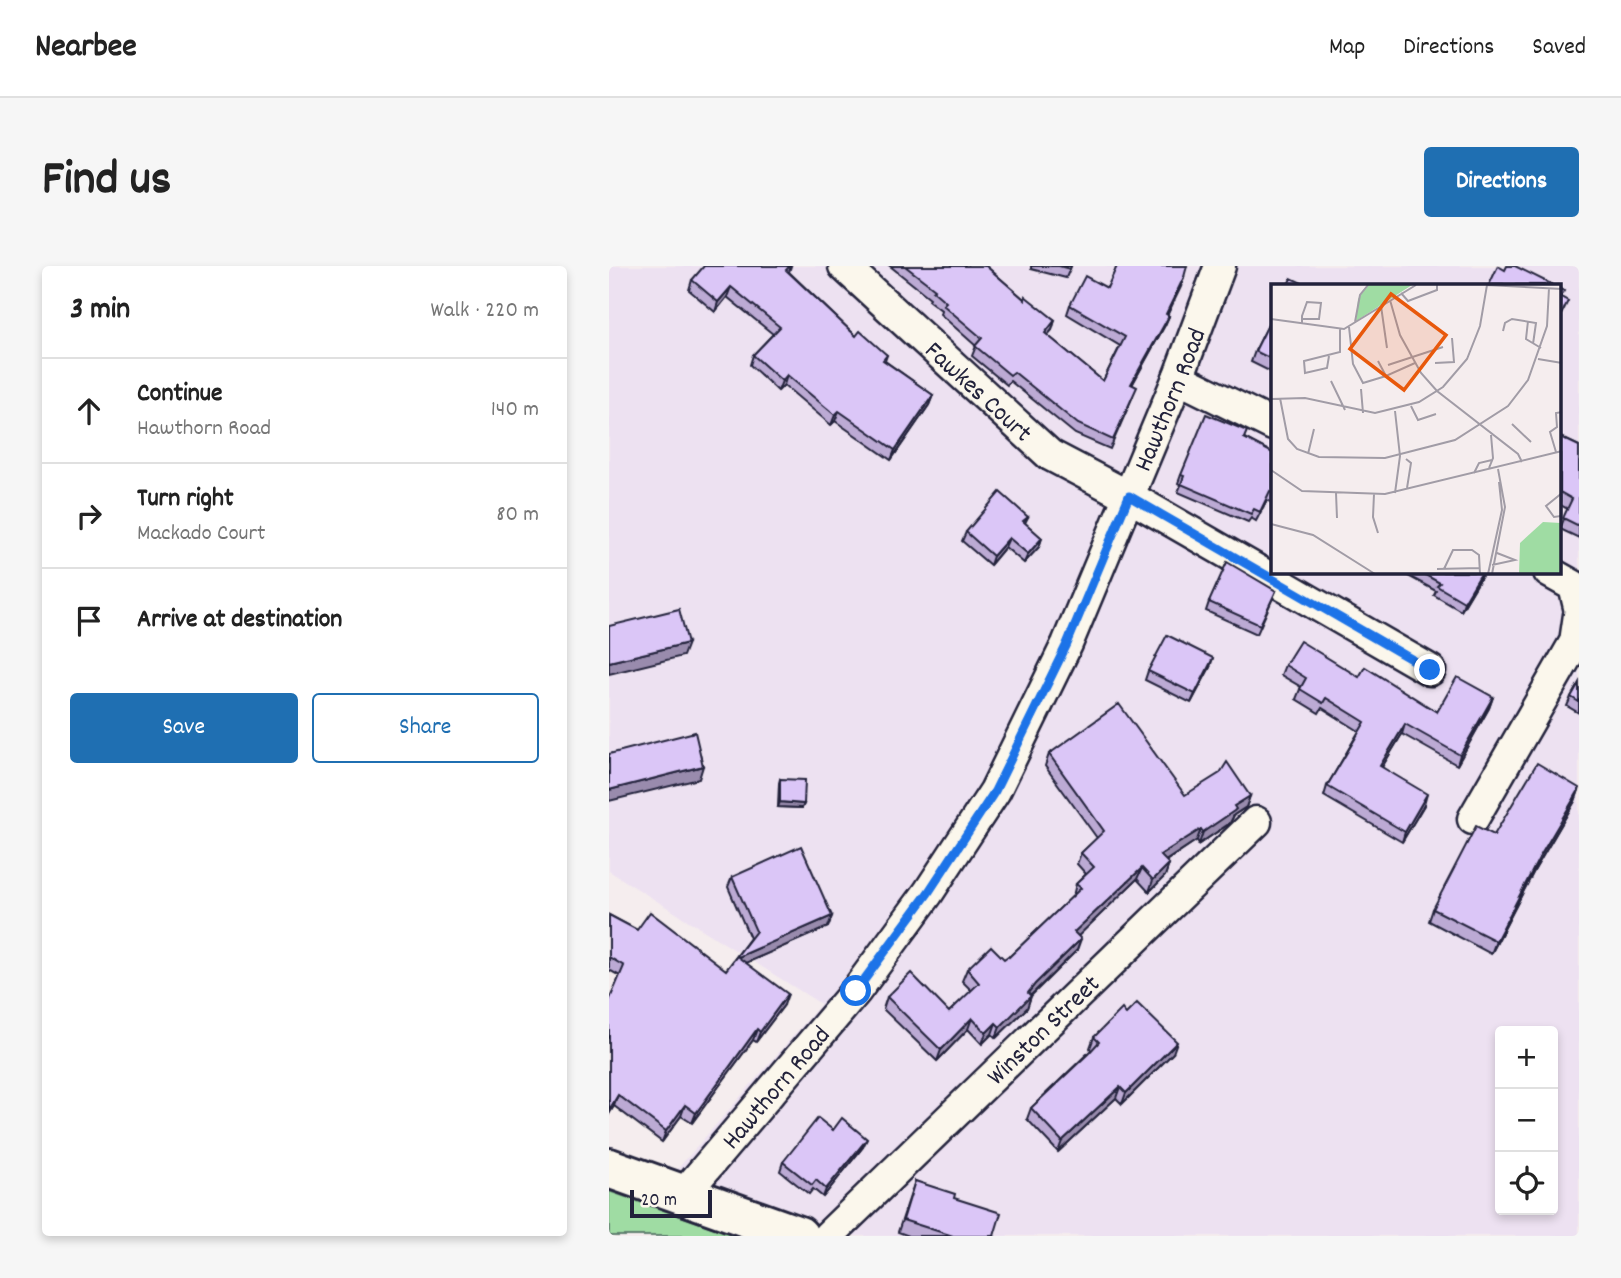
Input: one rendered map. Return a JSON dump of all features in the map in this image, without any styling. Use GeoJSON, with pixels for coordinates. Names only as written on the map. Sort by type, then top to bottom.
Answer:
{"type":"FeatureCollection","features":[{"type":"Feature","properties":{"kind":"street","name":"Fawkes Court"},"geometry":{"type":"LineString","coordinates":[[844,266],[1051,455],[1129,496],[1430,670]]}},
{"type":"Feature","properties":{"kind":"street","name":"Hawthorn Road"},"geometry":{"type":"LineString","coordinates":[[683,1195],[856,991],[928,893],[995,791],[1067,644],[1178,378],[1220,266]]}},
{"type":"Feature","properties":{"kind":"street"},"geometry":{"type":"LineString","coordinates":[[1178,378],[1271,424]]}},
{"type":"Feature","properties":{"kind":"street"},"geometry":{"type":"LineString","coordinates":[[1553,574],[1574,586],[1579,607]]}},
{"type":"Feature","properties":{"kind":"street"},"geometry":{"type":"LineString","coordinates":[[1473,819],[1575,642],[1579,615]]}},
{"type":"Feature","properties":{"kind":"street","name":"Winston Street"},"geometry":{"type":"LineString","coordinates":[[828,1236],[1256,822]]}},
{"type":"Feature","properties":{"kind":"street"},"geometry":{"type":"LineString","coordinates":[[609,1168],[799,1236]]}},
{"type":"Feature","properties":{"kind":"shaded area"},"geometry":{"type":"Polygon","coordinates":[[[609,266],[1579,266],[1579,1236],[856,1236],[674,1173],[821,1004],[609,871],[609,266]]]}},
{"type":"Feature","properties":{"kind":"green space"},"geometry":{"type":"Polygon","coordinates":[[[609,1191],[738,1236],[609,1236],[609,1191]]]}},
{"type":"Feature","properties":{"kind":"building"},"geometry":{"type":"Polygon","coordinates":[[[704,266],[790,266],[786,270],[856,336],[860,331],[887,355],[883,360],[933,395],[895,450],[839,411],[835,415],[787,375],[782,381],[753,355],[780,327],[731,287],[718,302],[692,280],[704,266]]]}},
{"type":"Feature","properties":{"kind":"building"},"geometry":{"type":"Polygon","coordinates":[[[905,266],[986,266],[1025,300],[1025,296],[1055,320],[1045,333],[1103,381],[1125,337],[1070,305],[1085,276],[1107,288],[1117,266],[1187,266],[1166,314],[1169,316],[1131,384],[1137,387],[1113,440],[1078,424],[1014,372],[1010,375],[975,346],[982,338],[943,305],[946,302],[933,291],[935,289],[905,266]]]}},
{"type":"Feature","properties":{"kind":"building"},"geometry":{"type":"Polygon","coordinates":[[[1498,266],[1505,270],[1507,266],[1515,266],[1551,284],[1489,284],[1498,266]]]}},
{"type":"Feature","properties":{"kind":"building"},"geometry":{"type":"Polygon","coordinates":[[[1291,278],[1304,284],[1288,284],[1291,278]]]}},
{"type":"Feature","properties":{"kind":"building"},"geometry":{"type":"Polygon","coordinates":[[[1562,298],[1568,301],[1562,313],[1562,298]]]}},
{"type":"Feature","properties":{"kind":"building"},"geometry":{"type":"Polygon","coordinates":[[[1271,319],[1271,359],[1255,351],[1271,319]]]}},
{"type":"Feature","properties":{"kind":"building"},"geometry":{"type":"Polygon","coordinates":[[[1206,414],[1247,431],[1244,438],[1271,452],[1271,492],[1260,512],[1254,509],[1251,514],[1181,484],[1184,476],[1181,475],[1206,414]]]}},
{"type":"Feature","properties":{"kind":"building"},"geometry":{"type":"Polygon","coordinates":[[[1562,438],[1579,446],[1579,526],[1563,518],[1572,499],[1562,493],[1562,438]]]}},
{"type":"Feature","properties":{"kind":"building"},"geometry":{"type":"Polygon","coordinates":[[[1000,492],[1028,517],[1023,521],[1042,538],[1028,554],[1009,538],[993,556],[966,532],[1000,492]]]}},
{"type":"Feature","properties":{"kind":"building"},"geometry":{"type":"Polygon","coordinates":[[[1227,562],[1276,591],[1260,625],[1209,602],[1227,562]]]}},
{"type":"Feature","properties":{"kind":"building"},"geometry":{"type":"Polygon","coordinates":[[[1424,574],[1481,574],[1464,602],[1437,586],[1440,583],[1424,574]]]}},
{"type":"Feature","properties":{"kind":"building"},"geometry":{"type":"Polygon","coordinates":[[[679,609],[688,643],[609,662],[609,626],[679,609]]]}},
{"type":"Feature","properties":{"kind":"building"},"geometry":{"type":"Polygon","coordinates":[[[1167,635],[1213,658],[1195,694],[1148,671],[1167,635]]]}},
{"type":"Feature","properties":{"kind":"building"},"geometry":{"type":"Polygon","coordinates":[[[1300,641],[1359,677],[1365,667],[1437,712],[1457,677],[1493,697],[1460,755],[1405,724],[1380,766],[1427,794],[1405,832],[1327,786],[1365,722],[1326,698],[1323,703],[1300,689],[1306,678],[1285,665],[1300,641]]]}},
{"type":"Feature","properties":{"kind":"building"},"geometry":{"type":"Polygon","coordinates":[[[1579,683],[1579,702],[1571,697],[1579,683]]]}},
{"type":"Feature","properties":{"kind":"building"},"geometry":{"type":"Polygon","coordinates":[[[1119,704],[1185,795],[1220,773],[1227,762],[1250,796],[1234,806],[1234,811],[1203,832],[1201,829],[1160,855],[1169,864],[1153,880],[1142,868],[1074,932],[1081,939],[1035,984],[1028,993],[1031,996],[1000,1027],[996,1023],[986,1033],[972,1018],[941,1050],[887,997],[911,973],[949,1012],[979,983],[967,969],[991,946],[1004,959],[1009,957],[1081,888],[1076,884],[1094,867],[1081,853],[1104,831],[1049,754],[1119,704]]]}},
{"type":"Feature","properties":{"kind":"building"},"geometry":{"type":"Polygon","coordinates":[[[695,732],[703,766],[609,790],[609,754],[695,732]]]}},
{"type":"Feature","properties":{"kind":"building"},"geometry":{"type":"Polygon","coordinates":[[[1537,763],[1579,790],[1539,858],[1496,941],[1433,909],[1476,826],[1494,835],[1537,763]]]}},
{"type":"Feature","properties":{"kind":"building"},"geometry":{"type":"Polygon","coordinates":[[[780,779],[805,780],[804,804],[780,802],[780,779]]]}},
{"type":"Feature","properties":{"kind":"building"},"geometry":{"type":"Polygon","coordinates":[[[801,846],[832,916],[738,957],[788,994],[760,1032],[757,1029],[696,1113],[685,1105],[666,1131],[618,1095],[609,1110],[609,1001],[624,966],[609,957],[609,915],[637,930],[650,912],[726,970],[756,931],[732,877],[801,846]]]}},
{"type":"Feature","properties":{"kind":"building"},"geometry":{"type":"Polygon","coordinates":[[[1137,1003],[1177,1042],[1126,1093],[1120,1087],[1062,1141],[1031,1108],[1088,1054],[1099,1042],[1094,1037],[1122,1009],[1126,1014],[1137,1003]]]}},
{"type":"Feature","properties":{"kind":"building"},"geometry":{"type":"Polygon","coordinates":[[[818,1118],[833,1130],[842,1118],[867,1139],[826,1189],[816,1180],[812,1185],[783,1162],[818,1118]]]}},
{"type":"Feature","properties":{"kind":"building"},"geometry":{"type":"Polygon","coordinates":[[[915,1181],[955,1194],[954,1198],[1001,1213],[994,1236],[953,1236],[903,1220],[915,1181]]]}},
{"type":"Feature","properties":{"kind":"route"},"geometry":{"type":"LineString","coordinates":[[856,991],[928,893],[995,791],[1067,644],[1129,496],[1430,670]]}}]}
